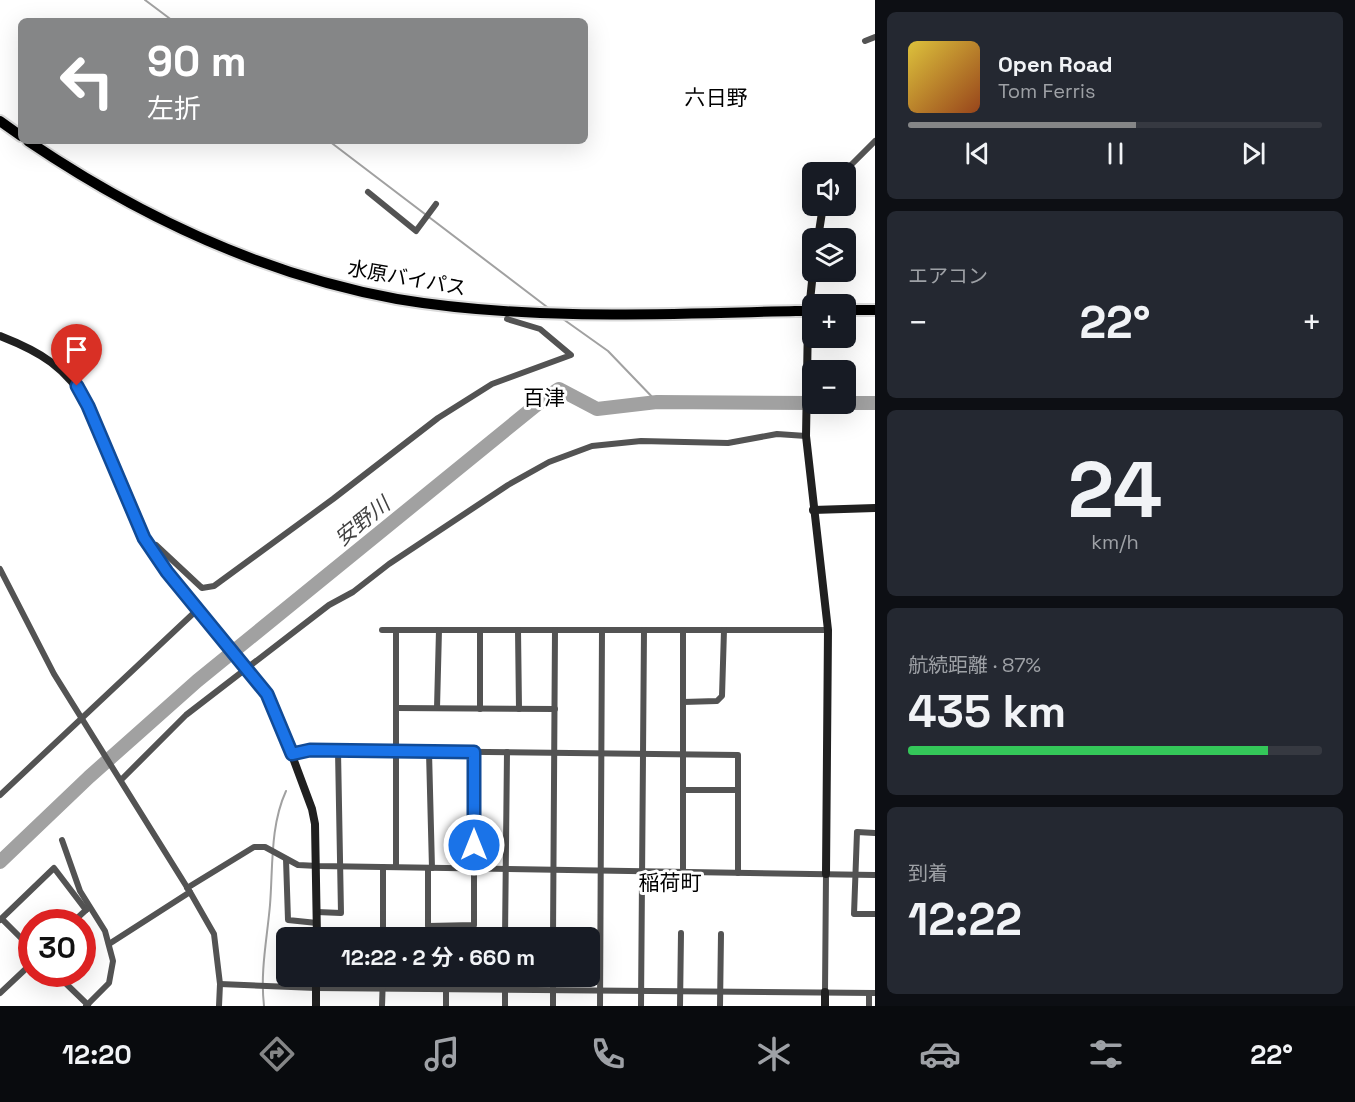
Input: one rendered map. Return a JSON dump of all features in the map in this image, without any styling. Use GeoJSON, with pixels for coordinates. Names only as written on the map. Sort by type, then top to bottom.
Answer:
{"type":"FeatureCollection","features":[{"type":"Feature","properties":{"kind":"highway"},"geometry":{"type":"LineString","coordinates":[[0,121],[18,134]]}},
{"type":"Feature","properties":{"kind":"highway","name":"水原バイパス"},"geometry":{"type":"LineString","coordinates":[[33,144],[151,215],[274,266],[312,279],[397,298],[478,308],[654,314],[802,311]]}},
{"type":"Feature","properties":{"kind":"highway"},"geometry":{"type":"LineString","coordinates":[[856,310],[875,310]]}},
{"type":"Feature","properties":{"kind":"street"},"geometry":{"type":"LineString","coordinates":[[866,41],[875,38]]}},
{"type":"Feature","properties":{"kind":"street"},"geometry":{"type":"LineString","coordinates":[[854,162],[875,141]]}},
{"type":"Feature","properties":{"kind":"street"},"geometry":{"type":"LineString","coordinates":[[368,192],[416,231],[436,204]]}},
{"type":"Feature","properties":{"kind":"street"},"geometry":{"type":"LineString","coordinates":[[812,282],[806,436],[828,630],[825,1006]]}},
{"type":"Feature","properties":{"kind":"street"},"geometry":{"type":"LineString","coordinates":[[156,545],[199,586],[206,589],[213,586],[333,500],[438,418],[492,384],[571,355],[540,329],[507,319]]}},
{"type":"Feature","properties":{"kind":"street"},"geometry":{"type":"LineString","coordinates":[[0,336],[47,357],[77,386],[88,406],[144,538],[267,694],[312,809],[318,866],[317,927]]}},
{"type":"Feature","properties":{"kind":"street"},"geometry":{"type":"LineString","coordinates":[[120,778],[243,664],[329,605],[353,592],[492,495],[549,462],[592,446],[616,442],[728,443],[777,434],[806,436]]}},
{"type":"Feature","properties":{"kind":"street"},"geometry":{"type":"LineString","coordinates":[[813,510],[875,508]]}},
{"type":"Feature","properties":{"kind":"street"},"geometry":{"type":"LineString","coordinates":[[0,569],[54,674],[214,934],[220,984],[219,1006]]}},
{"type":"Feature","properties":{"kind":"street"},"geometry":{"type":"LineString","coordinates":[[0,795],[201,612]]}},
{"type":"Feature","properties":{"kind":"street"},"geometry":{"type":"LineString","coordinates":[[382,630],[828,630]]}},
{"type":"Feature","properties":{"kind":"street"},"geometry":{"type":"LineString","coordinates":[[396,630],[396,867]]}},
{"type":"Feature","properties":{"kind":"street"},"geometry":{"type":"LineString","coordinates":[[437,708],[439,630]]}},
{"type":"Feature","properties":{"kind":"street"},"geometry":{"type":"LineString","coordinates":[[480,630],[480,709]]}},
{"type":"Feature","properties":{"kind":"street"},"geometry":{"type":"LineString","coordinates":[[518,630],[519,709]]}},
{"type":"Feature","properties":{"kind":"street"},"geometry":{"type":"LineString","coordinates":[[553,927],[555,630]]}},
{"type":"Feature","properties":{"kind":"street"},"geometry":{"type":"LineString","coordinates":[[600,1006],[602,630]]}},
{"type":"Feature","properties":{"kind":"street"},"geometry":{"type":"LineString","coordinates":[[641,1006],[644,630]]}},
{"type":"Feature","properties":{"kind":"street"},"geometry":{"type":"LineString","coordinates":[[683,630],[683,872]]}},
{"type":"Feature","properties":{"kind":"street"},"geometry":{"type":"LineString","coordinates":[[683,702],[717,700],[722,696],[723,630]]}},
{"type":"Feature","properties":{"kind":"street"},"geometry":{"type":"LineString","coordinates":[[396,708],[555,709]]}},
{"type":"Feature","properties":{"kind":"street"},"geometry":{"type":"LineString","coordinates":[[292,754],[310,750],[738,755],[738,873]]}},
{"type":"Feature","properties":{"kind":"street"},"geometry":{"type":"LineString","coordinates":[[317,912],[341,912],[338,751]]}},
{"type":"Feature","properties":{"kind":"street"},"geometry":{"type":"LineString","coordinates":[[429,752],[428,926],[474,926],[474,752]]}},
{"type":"Feature","properties":{"kind":"street"},"geometry":{"type":"LineString","coordinates":[[506,927],[507,752]]}},
{"type":"Feature","properties":{"kind":"street"},"geometry":{"type":"LineString","coordinates":[[683,790],[738,790]]}},
{"type":"Feature","properties":{"kind":"street"},"geometry":{"type":"LineString","coordinates":[[875,832],[857,832],[854,914],[875,914]]}},
{"type":"Feature","properties":{"kind":"street"},"geometry":{"type":"LineString","coordinates":[[62,840],[88,908]]}},
{"type":"Feature","properties":{"kind":"street"},"geometry":{"type":"LineString","coordinates":[[109,944],[254,847],[265,847],[298,865],[340,867],[875,875]]}},
{"type":"Feature","properties":{"kind":"street"},"geometry":{"type":"LineString","coordinates":[[286,859],[288,920],[317,923]]}},
{"type":"Feature","properties":{"kind":"street"},"geometry":{"type":"LineString","coordinates":[[383,867],[383,927]]}},
{"type":"Feature","properties":{"kind":"street"},"geometry":{"type":"LineString","coordinates":[[18,935],[1,919],[54,868],[105,932],[113,970],[109,983],[87,1005],[69,987]]}},
{"type":"Feature","properties":{"kind":"street"},"geometry":{"type":"LineString","coordinates":[[680,1006],[681,933]]}},
{"type":"Feature","properties":{"kind":"street"},"geometry":{"type":"LineString","coordinates":[[720,1006],[721,934]]}},
{"type":"Feature","properties":{"kind":"street"},"geometry":{"type":"LineString","coordinates":[[0,993],[18,976]]}},
{"type":"Feature","properties":{"kind":"street"},"geometry":{"type":"LineString","coordinates":[[220,984],[276,986]]}},
{"type":"Feature","properties":{"kind":"street"},"geometry":{"type":"LineString","coordinates":[[316,1006],[316,987],[872,993],[869,1006]]}},
{"type":"Feature","properties":{"kind":"street"},"geometry":{"type":"LineString","coordinates":[[382,1006],[383,988]]}},
{"type":"Feature","properties":{"kind":"street"},"geometry":{"type":"LineString","coordinates":[[446,989],[446,1006]]}},
{"type":"Feature","properties":{"kind":"street"},"geometry":{"type":"LineString","coordinates":[[505,989],[505,1006]]}},
{"type":"Feature","properties":{"kind":"street"},"geometry":{"type":"LineString","coordinates":[[553,990],[553,1006]]}},
{"type":"Feature","properties":{"kind":"waterway"},"geometry":{"type":"LineString","coordinates":[[145,0],[169,18]]}},
{"type":"Feature","properties":{"kind":"waterway"},"geometry":{"type":"LineString","coordinates":[[333,144],[551,310]]}},
{"type":"Feature","properties":{"kind":"waterway"},"geometry":{"type":"LineString","coordinates":[[563,319],[608,351],[657,402]]}},
{"type":"Feature","properties":{"kind":"waterway","name":"安野川"},"geometry":{"type":"LineString","coordinates":[[0,862],[89,777],[197,681],[559,389],[597,409],[657,402],[802,403]]}},
{"type":"Feature","properties":{"kind":"waterway","name":"安野川"},"geometry":{"type":"LineString","coordinates":[[856,403],[875,403]]}},
{"type":"Feature","properties":{"kind":"waterway"},"geometry":{"type":"LineString","coordinates":[[264,1006],[263,968],[273,847],[277,818],[286,791]]}},
{"type":"Feature","properties":{"kind":"district","name":"六日野"},"geometry":{"type":"Point","coordinates":[716,97]}},
{"type":"Feature","properties":{"kind":"district","name":"百津"},"geometry":{"type":"Point","coordinates":[544,397]}},
{"type":"Feature","properties":{"kind":"district","name":"稲荷町"},"geometry":{"type":"Point","coordinates":[670,882]}},
{"type":"Feature","properties":{"kind":"route"},"geometry":{"type":"LineString","coordinates":[[77,386],[88,406],[144,538],[167,572],[267,694],[292,754],[310,750],[474,752],[474,845]]}}]}
